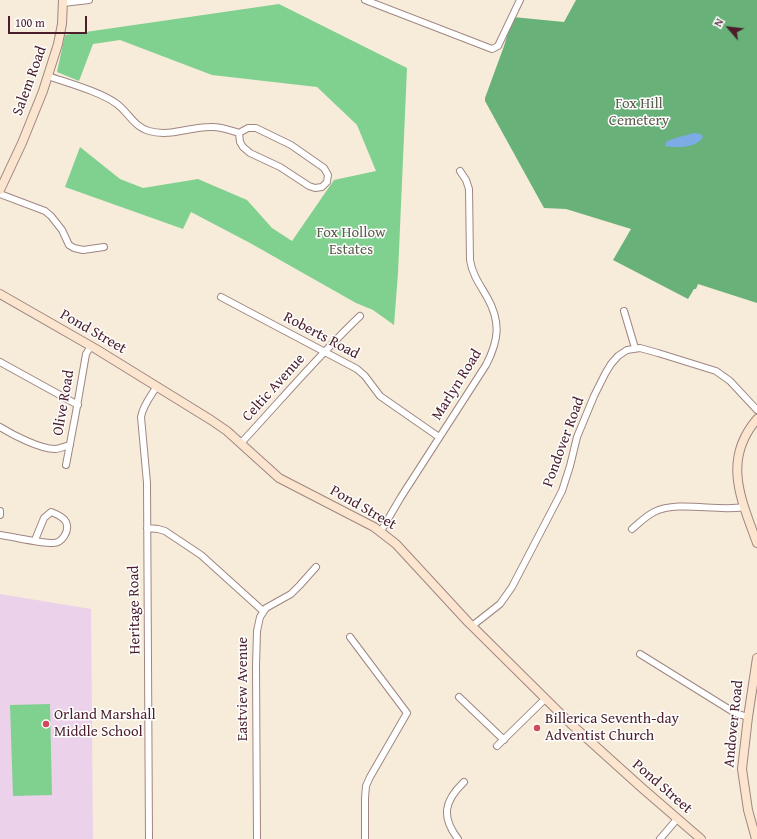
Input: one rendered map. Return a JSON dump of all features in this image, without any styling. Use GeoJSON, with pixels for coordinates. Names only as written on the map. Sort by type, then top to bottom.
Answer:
{"type":"FeatureCollection","features":[{"type":"Feature","properties":{"kind":"street"},"geometry":{"type":"LineString","coordinates":[[63,2],[89,0]]}},
{"type":"Feature","properties":{"kind":"street"},"geometry":{"type":"LineString","coordinates":[[365,0],[492,48],[496,48],[498,46],[520,0]]}},
{"type":"Feature","properties":{"kind":"street","name":"Salem Road"},"geometry":{"type":"LineString","coordinates":[[0,190],[33,118],[48,76],[58,44],[62,24],[63,2]]}},
{"type":"Feature","properties":{"kind":"street"},"geometry":{"type":"LineString","coordinates":[[48,76],[106,98],[117,104],[136,124],[149,131],[172,133],[208,126],[223,127],[239,133],[248,128],[256,128],[291,145],[324,168],[328,176],[326,182],[322,187],[315,188],[309,186],[280,167],[250,153],[240,142],[239,133]]}},
{"type":"Feature","properties":{"kind":"street","name":"Marlyn Road"},"geometry":{"type":"LineString","coordinates":[[381,531],[439,437],[486,365],[495,347],[497,338],[493,308],[471,267],[468,189],[466,180],[460,171]]}},
{"type":"Feature","properties":{"kind":"street"},"geometry":{"type":"LineString","coordinates":[[0,194],[45,211],[62,230],[69,245],[74,248],[83,250],[104,247]]}},
{"type":"Feature","properties":{"kind":"street","name":"Pond Street"},"geometry":{"type":"LineString","coordinates":[[0,294],[91,346],[211,420],[241,443],[279,478],[381,531],[410,557],[472,626],[545,699],[595,747],[677,820],[701,839]]}},
{"type":"Feature","properties":{"kind":"street","name":"Roberts Road"},"geometry":{"type":"LineString","coordinates":[[221,297],[357,369],[365,376],[380,396],[439,437]]}},
{"type":"Feature","properties":{"kind":"street"},"geometry":{"type":"LineString","coordinates":[[624,311],[635,348],[700,365],[720,373],[736,386],[757,410]]}},
{"type":"Feature","properties":{"kind":"street","name":"Celtic Avenue"},"geometry":{"type":"LineString","coordinates":[[241,443],[324,351],[360,316]]}},
{"type":"Feature","properties":{"kind":"street","name":"Olive Road"},"geometry":{"type":"LineString","coordinates":[[66,465],[86,354],[91,346]]}},
{"type":"Feature","properties":{"kind":"street","name":"Pondover Road"},"geometry":{"type":"LineString","coordinates":[[472,626],[497,607],[509,592],[562,491],[579,432],[605,374],[618,356],[627,350],[635,348]]}},
{"type":"Feature","properties":{"kind":"street"},"geometry":{"type":"LineString","coordinates":[[0,362],[78,404]]}},
{"type":"Feature","properties":{"kind":"street","name":"Heritage Road"},"geometry":{"type":"LineString","coordinates":[[150,839],[147,483],[141,417],[142,411],[157,386]]}},
{"type":"Feature","properties":{"kind":"street"},"geometry":{"type":"LineString","coordinates":[[757,419],[744,439],[736,467],[738,486],[757,543]]}},
{"type":"Feature","properties":{"kind":"street"},"geometry":{"type":"LineString","coordinates":[[0,427],[16,436],[48,448],[56,449],[70,445]]}},
{"type":"Feature","properties":{"kind":"street"},"geometry":{"type":"LineString","coordinates":[[632,529],[649,515],[668,507],[678,506],[730,510],[744,507]]}},
{"type":"Feature","properties":{"kind":"street"},"geometry":{"type":"LineString","coordinates":[[0,511],[0,516]]}},
{"type":"Feature","properties":{"kind":"street"},"geometry":{"type":"LineString","coordinates":[[0,535],[54,543],[63,539],[66,532],[66,523],[58,514],[50,512],[44,518],[35,540]]}},
{"type":"Feature","properties":{"kind":"street"},"geometry":{"type":"LineString","coordinates":[[147,528],[165,531],[201,555],[263,611],[291,594],[316,567]]}},
{"type":"Feature","properties":{"kind":"street","name":"Eastview Avenue"},"geometry":{"type":"LineString","coordinates":[[257,839],[257,631],[260,616],[263,611]]}},
{"type":"Feature","properties":{"kind":"street"},"geometry":{"type":"LineString","coordinates":[[350,637],[407,713],[366,786],[365,839]]}},
{"type":"Feature","properties":{"kind":"street"},"geometry":{"type":"LineString","coordinates":[[640,654],[735,713],[748,717]]}},
{"type":"Feature","properties":{"kind":"street","name":"Andover Road"},"geometry":{"type":"LineString","coordinates":[[756,839],[748,810],[742,769],[757,658]]}},
{"type":"Feature","properties":{"kind":"street"},"geometry":{"type":"LineString","coordinates":[[459,697],[504,740]]}},
{"type":"Feature","properties":{"kind":"street"},"geometry":{"type":"LineString","coordinates":[[497,746],[545,699]]}},
{"type":"Feature","properties":{"kind":"street"},"geometry":{"type":"LineString","coordinates":[[458,839],[448,824],[447,811],[454,793],[464,782]]}},
{"type":"Feature","properties":{"kind":"street"},"geometry":{"type":"LineString","coordinates":[[660,839],[677,820]]}},
{"type":"Feature","properties":{"kind":"shaded area","name":"Orland Marshall Middle School"},"geometry":{"type":"Polygon","coordinates":[[[0,594],[91,609],[93,839],[0,839],[0,594]]]}},
{"type":"Feature","properties":{"kind":"green space","name":"Fox Hill Cemetery"},"geometry":{"type":"Polygon","coordinates":[[[576,0],[757,0],[757,303],[698,284],[688,299],[613,260],[631,229],[566,209],[544,208],[485,101],[485,98],[513,17],[564,22],[576,0]]]}},
{"type":"Feature","properties":{"kind":"green space","name":"Fox Hollow Estates"},"geometry":{"type":"Polygon","coordinates":[[[279,4],[407,68],[398,273],[394,325],[373,310],[356,303],[250,243],[191,212],[183,229],[65,187],[80,147],[120,179],[143,188],[198,179],[247,200],[272,228],[292,241],[334,180],[376,171],[357,125],[317,87],[212,75],[120,40],[93,44],[79,81],[57,72],[65,35],[279,4]]]}},
{"type":"Feature","properties":{"kind":"green space"},"geometry":{"type":"Polygon","coordinates":[[[50,704],[52,795],[13,796],[10,705],[50,704]]]}},
{"type":"Feature","properties":{"kind":"water"},"geometry":{"type":"Polygon","coordinates":[[[694,133],[701,134],[703,137],[700,141],[692,145],[681,147],[665,146],[666,142],[672,139],[694,133]]]}},
{"type":"Feature","properties":{"kind":"place","name":"Orland Marshall Middle School"},"geometry":{"type":"Point","coordinates":[46,724]}},
{"type":"Feature","properties":{"kind":"place","name":"Billerica Seventh-day Adventist Church"},"geometry":{"type":"Point","coordinates":[537,728]}}]}
